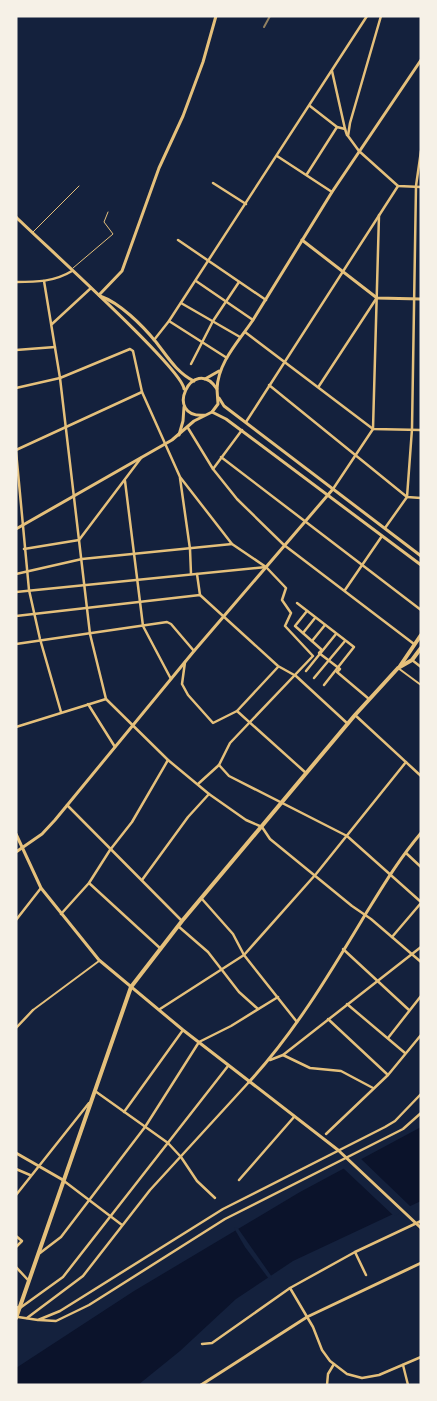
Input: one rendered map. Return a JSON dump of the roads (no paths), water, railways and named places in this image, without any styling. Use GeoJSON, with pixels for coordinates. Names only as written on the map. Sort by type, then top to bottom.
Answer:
{"type":"FeatureCollection","features":[{"type":"Feature","properties":{"kind":"main road"},"geometry":{"type":"LineString","coordinates":[[17,1317],[18,1308],[62,1180],[131,987],[182,921],[355,715],[398,668],[421,635]]}},
{"type":"Feature","properties":{"kind":"main road"},"geometry":{"type":"LineString","coordinates":[[398,668],[412,660],[421,648]]}},
{"type":"Feature","properties":{"kind":"street"},"geometry":{"type":"LineString","coordinates":[[99,295],[122,271],[159,168],[183,116],[203,62],[216,16]]}},
{"type":"Feature","properties":{"kind":"street"},"geometry":{"type":"LineString","coordinates":[[154,340],[169,322],[196,281],[367,16]]}},
{"type":"Feature","properties":{"kind":"street"},"geometry":{"type":"LineString","coordinates":[[348,136],[350,123],[381,16]]}},
{"type":"Feature","properties":{"kind":"street"},"geometry":{"type":"LineString","coordinates":[[217,389],[220,371],[240,337],[254,320],[332,192],[421,60]]}},
{"type":"Feature","properties":{"kind":"street"},"geometry":{"type":"LineString","coordinates":[[332,70],[345,129],[359,151],[398,186],[421,186]]}},
{"type":"Feature","properties":{"kind":"street"},"geometry":{"type":"LineString","coordinates":[[310,106],[337,127],[345,129]]}},
{"type":"Feature","properties":{"kind":"street"},"geometry":{"type":"LineString","coordinates":[[307,174],[337,127]]}},
{"type":"Feature","properties":{"kind":"street"},"geometry":{"type":"LineString","coordinates":[[385,528],[407,496],[412,430],[416,186],[421,151]]}},
{"type":"Feature","properties":{"kind":"street"},"geometry":{"type":"LineString","coordinates":[[277,156],[332,192]]}},
{"type":"Feature","properties":{"kind":"street"},"geometry":{"type":"LineString","coordinates":[[213,183],[246,204]]}},
{"type":"Feature","properties":{"kind":"street"},"geometry":{"type":"LineString","coordinates":[[246,422],[284,360],[343,273],[398,186]]}},
{"type":"Feature","properties":{"kind":"street"},"geometry":{"type":"LineString","coordinates":[[16,852],[42,834],[194,651],[328,496],[373,429],[379,215]]}},
{"type":"Feature","properties":{"kind":"street"},"geometry":{"type":"LineString","coordinates":[[16,217],[152,346],[181,381],[184,391],[185,413],[179,435]]}},
{"type":"Feature","properties":{"kind":"street"},"geometry":{"type":"LineString","coordinates":[[178,240],[266,300]]}},
{"type":"Feature","properties":{"kind":"street"},"geometry":{"type":"LineString","coordinates":[[302,240],[377,298],[421,299]]}},
{"type":"Feature","properties":{"kind":"street"},"geometry":{"type":"LineString","coordinates":[[16,282],[61,278],[71,271]]}},
{"type":"Feature","properties":{"kind":"street"},"geometry":{"type":"LineString","coordinates":[[44,281],[60,378],[64,429],[82,559],[90,634],[106,699],[168,760],[209,794],[246,820],[262,827],[270,839],[316,874],[421,962]]}},
{"type":"Feature","properties":{"kind":"street"},"geometry":{"type":"LineString","coordinates":[[196,281],[254,320]]}},
{"type":"Feature","properties":{"kind":"street"},"geometry":{"type":"LineString","coordinates":[[190,364],[213,321],[239,282]]}},
{"type":"Feature","properties":{"kind":"street"},"geometry":{"type":"LineString","coordinates":[[52,324],[91,288]]}},
{"type":"Feature","properties":{"kind":"street"},"geometry":{"type":"LineString","coordinates":[[99,295],[112,300],[154,340],[174,365],[194,381]]}},
{"type":"Feature","properties":{"kind":"street"},"geometry":{"type":"LineString","coordinates":[[319,387],[377,298]]}},
{"type":"Feature","properties":{"kind":"street"},"geometry":{"type":"LineString","coordinates":[[181,302],[240,337]]}},
{"type":"Feature","properties":{"kind":"street"},"geometry":{"type":"LineString","coordinates":[[169,322],[227,358]]}},
{"type":"Feature","properties":{"kind":"street"},"geometry":{"type":"LineString","coordinates":[[245,332],[373,429],[421,430]]}},
{"type":"Feature","properties":{"kind":"street"},"geometry":{"type":"LineString","coordinates":[[16,350],[55,347]]}},
{"type":"Feature","properties":{"kind":"street"},"geometry":{"type":"LineString","coordinates":[[16,388],[60,378],[130,349],[133,351],[142,392],[164,445],[180,477],[232,544],[266,566],[286,588],[282,600],[291,612],[285,626],[314,656],[230,743],[219,765],[198,784]]}},
{"type":"Feature","properties":{"kind":"street"},"geometry":{"type":"LineString","coordinates":[[184,391],[194,381],[208,379],[220,371]]}},
{"type":"Feature","properties":{"kind":"street"},"geometry":{"type":"LineString","coordinates":[[202,379],[213,383],[224,406],[421,556]]}},
{"type":"Feature","properties":{"kind":"street"},"geometry":{"type":"LineString","coordinates":[[269,385],[407,496],[421,498]]}},
{"type":"Feature","properties":{"kind":"street"},"geometry":{"type":"LineString","coordinates":[[61,712],[40,640],[30,590],[24,549],[16,450],[142,392]]}},
{"type":"Feature","properties":{"kind":"street"},"geometry":{"type":"LineString","coordinates":[[16,529],[74,498],[164,445],[212,412],[219,398]]}},
{"type":"Feature","properties":{"kind":"street"},"geometry":{"type":"LineString","coordinates":[[184,402],[190,412],[201,416],[206,415]]}},
{"type":"Feature","properties":{"kind":"street"},"geometry":{"type":"LineString","coordinates":[[212,412],[217,413],[242,430],[421,565]]}},
{"type":"Feature","properties":{"kind":"street"},"geometry":{"type":"LineString","coordinates":[[188,428],[237,499],[284,545],[414,644]]}},
{"type":"Feature","properties":{"kind":"street"},"geometry":{"type":"LineString","coordinates":[[214,468],[242,430]]}},
{"type":"Feature","properties":{"kind":"street"},"geometry":{"type":"LineString","coordinates":[[221,457],[306,520],[421,610]]}},
{"type":"Feature","properties":{"kind":"street"},"geometry":{"type":"LineString","coordinates":[[24,549],[79,540],[141,458]]}},
{"type":"Feature","properties":{"kind":"street"},"geometry":{"type":"LineString","coordinates":[[180,477],[190,549],[191,574]]}},
{"type":"Feature","properties":{"kind":"street"},"geometry":{"type":"LineString","coordinates":[[125,481],[143,626],[171,679]]}},
{"type":"Feature","properties":{"kind":"street"},"geometry":{"type":"LineString","coordinates":[[345,590],[382,536]]}},
{"type":"Feature","properties":{"kind":"street"},"geometry":{"type":"LineString","coordinates":[[16,574],[82,559],[232,544]]}},
{"type":"Feature","properties":{"kind":"street"},"geometry":{"type":"LineString","coordinates":[[16,592],[266,566]]}},
{"type":"Feature","properties":{"kind":"street"},"geometry":{"type":"LineString","coordinates":[[196,573],[200,595],[278,666],[296,676],[348,724]]}},
{"type":"Feature","properties":{"kind":"street"},"geometry":{"type":"LineString","coordinates":[[16,616],[200,595]]}},
{"type":"Feature","properties":{"kind":"street"},"geometry":{"type":"LineString","coordinates":[[297,604],[354,647],[324,685]]}},
{"type":"Feature","properties":{"kind":"street"},"geometry":{"type":"LineString","coordinates":[[307,611],[295,626],[322,650],[320,654]]}},
{"type":"Feature","properties":{"kind":"street"},"geometry":{"type":"LineString","coordinates":[[303,633],[315,618]]}},
{"type":"Feature","properties":{"kind":"street"},"geometry":{"type":"LineString","coordinates":[[16,644],[166,622],[171,624],[194,651]]}},
{"type":"Feature","properties":{"kind":"street"},"geometry":{"type":"LineString","coordinates":[[312,641],[325,626]]}},
{"type":"Feature","properties":{"kind":"street"},"geometry":{"type":"LineString","coordinates":[[306,671],[336,634]]}},
{"type":"Feature","properties":{"kind":"street"},"geometry":{"type":"LineString","coordinates":[[314,678],[345,640]]}},
{"type":"Feature","properties":{"kind":"street"},"geometry":{"type":"LineString","coordinates":[[320,654],[338,668]]}},
{"type":"Feature","properties":{"kind":"street"},"geometry":{"type":"LineString","coordinates":[[412,660],[421,666]]}},
{"type":"Feature","properties":{"kind":"street"},"geometry":{"type":"LineString","coordinates":[[185,662],[182,684],[188,696],[213,723],[237,711],[278,666]]}},
{"type":"Feature","properties":{"kind":"street"},"geometry":{"type":"LineString","coordinates":[[338,668],[340,669],[337,672],[369,699]]}},
{"type":"Feature","properties":{"kind":"street"},"geometry":{"type":"LineString","coordinates":[[398,668],[421,685]]}},
{"type":"Feature","properties":{"kind":"street"},"geometry":{"type":"LineString","coordinates":[[16,727],[106,699]]}},
{"type":"Feature","properties":{"kind":"street"},"geometry":{"type":"LineString","coordinates":[[88,704],[115,747]]}},
{"type":"Feature","properties":{"kind":"street"},"geometry":{"type":"LineString","coordinates":[[237,711],[249,724],[307,774]]}},
{"type":"Feature","properties":{"kind":"street"},"geometry":{"type":"LineString","coordinates":[[355,715],[421,776]]}},
{"type":"Feature","properties":{"kind":"street"},"geometry":{"type":"LineString","coordinates":[[62,914],[89,883],[110,850],[132,822],[168,760]]}},
{"type":"Feature","properties":{"kind":"street"},"geometry":{"type":"LineString","coordinates":[[160,1010],[244,955],[348,836],[406,762]]}},
{"type":"Feature","properties":{"kind":"street"},"geometry":{"type":"LineString","coordinates":[[219,765],[229,776],[348,836],[390,872],[421,903],[392,937]]}},
{"type":"Feature","properties":{"kind":"street"},"geometry":{"type":"LineString","coordinates":[[142,880],[188,817],[209,794]]}},
{"type":"Feature","properties":{"kind":"street"},"geometry":{"type":"LineString","coordinates":[[66,805],[182,921]]}},
{"type":"Feature","properties":{"kind":"street"},"geometry":{"type":"LineString","coordinates":[[26,1319],[83,1276],[150,1190],[270,1060],[298,1022],[365,916],[390,872],[421,833]]}},
{"type":"Feature","properties":{"kind":"street"},"geometry":{"type":"LineString","coordinates":[[16,834],[41,888],[99,960],[228,1066],[338,1150],[421,1228]]}},
{"type":"Feature","properties":{"kind":"street"},"geometry":{"type":"LineString","coordinates":[[404,852],[421,867]]}},
{"type":"Feature","properties":{"kind":"street"},"geometry":{"type":"LineString","coordinates":[[89,883],[161,949]]}},
{"type":"Feature","properties":{"kind":"street"},"geometry":{"type":"LineString","coordinates":[[16,920],[41,888]]}},
{"type":"Feature","properties":{"kind":"street"},"geometry":{"type":"LineString","coordinates":[[202,899],[233,934],[244,955],[298,1022]]}},
{"type":"Feature","properties":{"kind":"street"},"geometry":{"type":"LineString","coordinates":[[178,926],[208,952],[220,970],[239,992],[259,1010]]}},
{"type":"Feature","properties":{"kind":"street"},"geometry":{"type":"LineString","coordinates":[[270,1060],[283,1055],[421,947]]}},
{"type":"Feature","properties":{"kind":"street"},"geometry":{"type":"LineString","coordinates":[[343,950],[409,1010]]}},
{"type":"Feature","properties":{"kind":"street"},"geometry":{"type":"LineString","coordinates":[[16,1028],[33,1010],[99,960]]}},
{"type":"Feature","properties":{"kind":"street"},"geometry":{"type":"LineString","coordinates":[[387,1038],[421,996]]}},
{"type":"Feature","properties":{"kind":"street"},"geometry":{"type":"LineString","coordinates":[[37,1255],[61,1237],[145,1127],[199,1042],[259,1010],[278,997]]}},
{"type":"Feature","properties":{"kind":"street"},"geometry":{"type":"LineString","coordinates":[[347,1004],[406,1053]]}},
{"type":"Feature","properties":{"kind":"street"},"geometry":{"type":"LineString","coordinates":[[328,1019],[388,1075]]}},
{"type":"Feature","properties":{"kind":"street"},"geometry":{"type":"LineString","coordinates":[[124,1112],[183,1030]]}},
{"type":"Feature","properties":{"kind":"street"},"geometry":{"type":"LineString","coordinates":[[326,1134],[388,1075],[421,1035]]}},
{"type":"Feature","properties":{"kind":"street"},"geometry":{"type":"LineString","coordinates":[[283,1055],[310,1068],[341,1071],[373,1088]]}},
{"type":"Feature","properties":{"kind":"street"},"geometry":{"type":"LineString","coordinates":[[18,1308],[63,1277],[228,1066]]}},
{"type":"Feature","properties":{"kind":"street"},"geometry":{"type":"LineString","coordinates":[[94,1090],[168,1143],[181,1157],[197,1181],[215,1198]]}},
{"type":"Feature","properties":{"kind":"street"},"geometry":{"type":"LineString","coordinates":[[38,1320],[80,1300],[222,1209],[395,1121],[421,1094]]}},
{"type":"Feature","properties":{"kind":"street"},"geometry":{"type":"LineString","coordinates":[[16,1195],[89,1103]]}},
{"type":"Feature","properties":{"kind":"street"},"geometry":{"type":"LineString","coordinates":[[17,1317],[56,1321],[88,1305],[225,1219],[403,1129],[421,1113]]}},
{"type":"Feature","properties":{"kind":"street"},"geometry":{"type":"LineString","coordinates":[[239,1180],[294,1117]]}},
{"type":"Feature","properties":{"kind":"street"},"geometry":{"type":"LineString","coordinates":[[16,1153],[62,1180],[110,1218],[122,1225]]}},
{"type":"Feature","properties":{"kind":"street"},"geometry":{"type":"LineString","coordinates":[[16,1169],[30,1176]]}},
{"type":"Feature","properties":{"kind":"street"},"geometry":{"type":"LineString","coordinates":[[202,1344],[212,1343],[290,1288],[355,1252],[421,1220]]}},
{"type":"Feature","properties":{"kind":"street"},"geometry":{"type":"LineString","coordinates":[[16,1236],[22,1241],[16,1247]]}},
{"type":"Feature","properties":{"kind":"street"},"geometry":{"type":"LineString","coordinates":[[355,1252],[366,1275]]}},
{"type":"Feature","properties":{"kind":"street"},"geometry":{"type":"LineString","coordinates":[[201,1385],[307,1317],[421,1263]]}},
{"type":"Feature","properties":{"kind":"street"},"geometry":{"type":"LineString","coordinates":[[16,1267],[28,1280]]}},
{"type":"Feature","properties":{"kind":"street"},"geometry":{"type":"LineString","coordinates":[[290,1288],[307,1317],[322,1350],[334,1364],[347,1374],[362,1378],[379,1375],[421,1357]]}},
{"type":"Feature","properties":{"kind":"street"},"geometry":{"type":"LineString","coordinates":[[327,1385],[328,1374],[334,1364]]}},
{"type":"Feature","properties":{"kind":"street"},"geometry":{"type":"LineString","coordinates":[[403,1365],[408,1385]]}},
{"type":"Feature","properties":{"kind":"lane"},"geometry":{"type":"LineString","coordinates":[[32,233],[79,186]]}},
{"type":"Feature","properties":{"kind":"lane"},"geometry":{"type":"LineString","coordinates":[[71,271],[113,234],[104,222],[108,212]]}},
{"type":"Feature","properties":{"kind":"water"},"geometry":{"type":"Polygon","coordinates":[[[421,1127],[421,1201],[293,1261],[236,1299],[180,1351],[138,1385],[16,1385],[16,1368],[134,1291],[300,1192],[421,1127]]]}},
{"type":"Feature","properties":{"kind":"railway"},"geometry":{"type":"LineString","coordinates":[[264,27],[270,16]]}}]}
